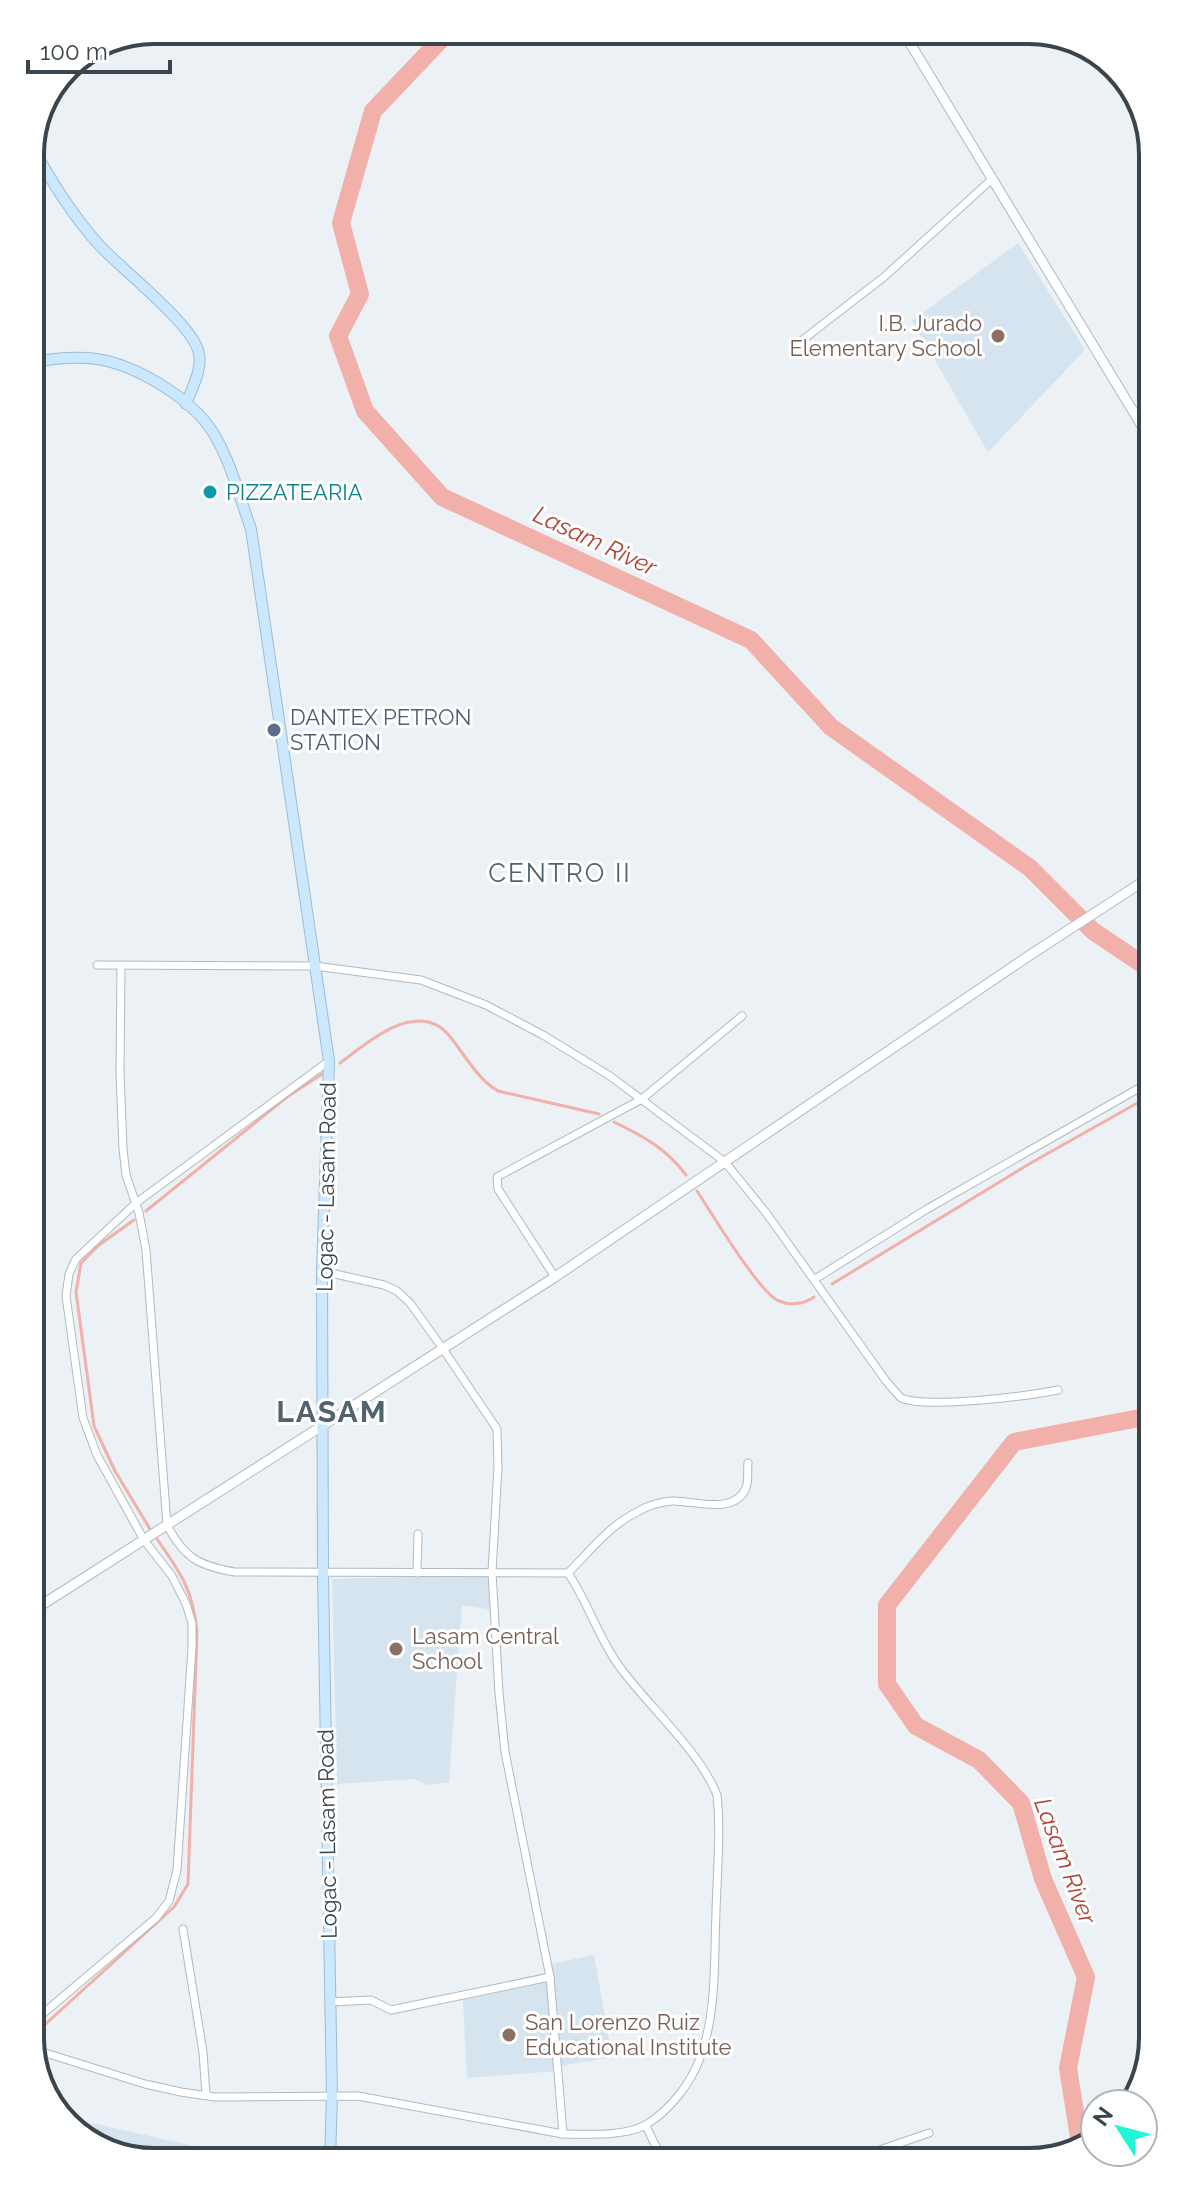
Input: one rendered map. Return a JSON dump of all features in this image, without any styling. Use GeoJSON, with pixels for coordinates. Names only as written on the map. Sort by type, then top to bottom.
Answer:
{"type":"FeatureCollection","features":[{"type":"Feature","properties":{"kind":"main road"},"geometry":{"type":"LineString","coordinates":[[44,166],[100,246],[179,323],[196,345],[200,366],[186,404]]}},
{"type":"Feature","properties":{"kind":"main road","name":"Logac - Lasam Road"},"geometry":{"type":"LineString","coordinates":[[44,362],[88,358],[117,363],[157,383],[186,404],[211,429],[229,465],[251,529],[329,1061],[322,1271],[330,2148]]}},
{"type":"Feature","properties":{"kind":"street"},"geometry":{"type":"LineString","coordinates":[[910,44],[1139,421]]}},
{"type":"Feature","properties":{"kind":"street"},"geometry":{"type":"LineString","coordinates":[[796,345],[884,277],[991,180]]}},
{"type":"Feature","properties":{"kind":"street"},"geometry":{"type":"LineString","coordinates":[[44,1604],[555,1277],[1139,884]]}},
{"type":"Feature","properties":{"kind":"street"},"geometry":{"type":"LineString","coordinates":[[97,965],[315,966],[421,980],[486,1005],[610,1076],[725,1162],[901,1398],[927,1402],[1009,1398],[1058,1390]]}},
{"type":"Feature","properties":{"kind":"street"},"geometry":{"type":"LineString","coordinates":[[121,966],[120,1073],[126,1175],[136,1203],[146,1250],[167,1525],[190,1556],[208,1568],[235,1572],[568,1573],[637,1511],[672,1501],[716,1504],[736,1498],[747,1485],[748,1463]]}},
{"type":"Feature","properties":{"kind":"street"},"geometry":{"type":"LineString","coordinates":[[555,1277],[498,1189],[497,1177],[642,1099],[742,1016]]}},
{"type":"Feature","properties":{"kind":"street"},"geometry":{"type":"LineString","coordinates":[[44,2013],[156,1918],[173,1891],[189,1710],[192,1623],[172,1576],[144,1540],[97,1455],[83,1418],[66,1296],[69,1274],[76,1259],[136,1203],[329,1061]]}},
{"type":"Feature","properties":{"kind":"street"},"geometry":{"type":"LineString","coordinates":[[815,1279],[927,1209],[1139,1088]]}},
{"type":"Feature","properties":{"kind":"street"},"geometry":{"type":"LineString","coordinates":[[322,1271],[384,1285],[397,1291],[410,1303],[497,1429],[492,1572],[494,1640],[505,1752],[550,1977],[563,2134]]}},
{"type":"Feature","properties":{"kind":"street"},"geometry":{"type":"LineString","coordinates":[[417,1573],[418,1534]]}},
{"type":"Feature","properties":{"kind":"street"},"geometry":{"type":"LineString","coordinates":[[45,2053],[145,2084],[206,2095],[358,2096],[563,2134],[609,2134],[646,2126],[670,2105],[686,2084],[700,2057],[709,2021],[716,1912],[717,1795],[711,1780],[617,1663],[568,1573]]}},
{"type":"Feature","properties":{"kind":"street"},"geometry":{"type":"LineString","coordinates":[[183,1929],[203,2052],[206,2095]]}},
{"type":"Feature","properties":{"kind":"street"},"geometry":{"type":"LineString","coordinates":[[329,2002],[371,2000],[391,2010],[550,1977]]}},
{"type":"Feature","properties":{"kind":"street"},"geometry":{"type":"LineString","coordinates":[[646,2126],[657,2148]]}},
{"type":"Feature","properties":{"kind":"street"},"geometry":{"type":"LineString","coordinates":[[885,2148],[929,2133]]}},
{"type":"Feature","properties":{"kind":"shaded area","name":"I.B. Jurado Elementary School"},"geometry":{"type":"Polygon","coordinates":[[[1018,243],[1085,350],[988,452],[912,321],[1018,243]]]}},
{"type":"Feature","properties":{"kind":"shaded area","name":"Lasam Central School"},"geometry":{"type":"Polygon","coordinates":[[[490,1575],[492,1610],[462,1605],[449,1782],[427,1785],[414,1779],[337,1784],[332,1579],[490,1575]]]}},
{"type":"Feature","properties":{"kind":"shaded area","name":"San Lorenzo Ruiz Educational Institute"},"geometry":{"type":"Polygon","coordinates":[[[594,1955],[612,2057],[560,2066],[552,1964],[594,1955]]]}},
{"type":"Feature","properties":{"kind":"shaded area","name":"San Lorenzo Ruiz Educational Institute"},"geometry":{"type":"Polygon","coordinates":[[[548,1982],[557,2071],[467,2078],[463,2000],[548,1982]]]}},
{"type":"Feature","properties":{"kind":"shaded area"},"geometry":{"type":"Polygon","coordinates":[[[80,2120],[202,2148],[132,2146],[105,2137],[80,2120]]]}},
{"type":"Feature","properties":{"kind":"waterway","name":"Lasam River"},"geometry":{"type":"LineString","coordinates":[[437,44],[373,111],[341,223],[360,294],[338,336],[365,411],[442,497],[751,640],[831,727],[1030,868],[1093,931],[1139,962]]}},
{"type":"Feature","properties":{"kind":"waterway"},"geometry":{"type":"LineString","coordinates":[[340,1063],[387,1030],[414,1021],[427,1022],[446,1032],[477,1073],[498,1091],[599,1114]]}},
{"type":"Feature","properties":{"kind":"waterway"},"geometry":{"type":"LineString","coordinates":[[146,1211],[287,1097],[322,1074]]}},
{"type":"Feature","properties":{"kind":"waterway"},"geometry":{"type":"LineString","coordinates":[[832,1284],[1029,1164],[1139,1102]]}},
{"type":"Feature","properties":{"kind":"waterway"},"geometry":{"type":"LineString","coordinates":[[614,1122],[654,1144],[686,1175]]}},
{"type":"Feature","properties":{"kind":"waterway"},"geometry":{"type":"LineString","coordinates":[[697,1191],[748,1269],[771,1295],[779,1301],[793,1304],[814,1297]]}},
{"type":"Feature","properties":{"kind":"waterway"},"geometry":{"type":"LineString","coordinates":[[134,1220],[99,1245],[81,1263],[76,1292],[94,1426],[115,1471],[150,1529]]}},
{"type":"Feature","properties":{"kind":"waterway","name":"Lasam River"},"geometry":{"type":"LineString","coordinates":[[1079,2136],[1068,2068],[1086,1977],[1043,1879],[1021,1803],[979,1760],[916,1726],[887,1684],[887,1605],[1014,1442],[1139,1418]]}},
{"type":"Feature","properties":{"kind":"waterway"},"geometry":{"type":"LineString","coordinates":[[44,2025],[174,1907],[188,1884],[197,1632],[184,1582],[157,1539]]}},
{"type":"Feature","properties":{"kind":"place","name":"I.B. Jurado Elementary School"},"geometry":{"type":"Point","coordinates":[998,336]}},
{"type":"Feature","properties":{"kind":"place","name":"PIZZATEARIA"},"geometry":{"type":"Point","coordinates":[210,492]}},
{"type":"Feature","properties":{"kind":"place","name":"DANTEX PETRON STATION"},"geometry":{"type":"Point","coordinates":[274,730]}},
{"type":"Feature","properties":{"kind":"place","name":"Lasam Central School"},"geometry":{"type":"Point","coordinates":[396,1649]}},
{"type":"Feature","properties":{"kind":"place","name":"San Lorenzo Ruiz Educational Institute"},"geometry":{"type":"Point","coordinates":[509,2035]}},
{"type":"Feature","properties":{"kind":"district","name":"CENTRO II"},"geometry":{"type":"Point","coordinates":[560,873]}},
{"type":"Feature","properties":{"kind":"district","name":"LASAM"},"geometry":{"type":"Point","coordinates":[332,1412]}}]}
